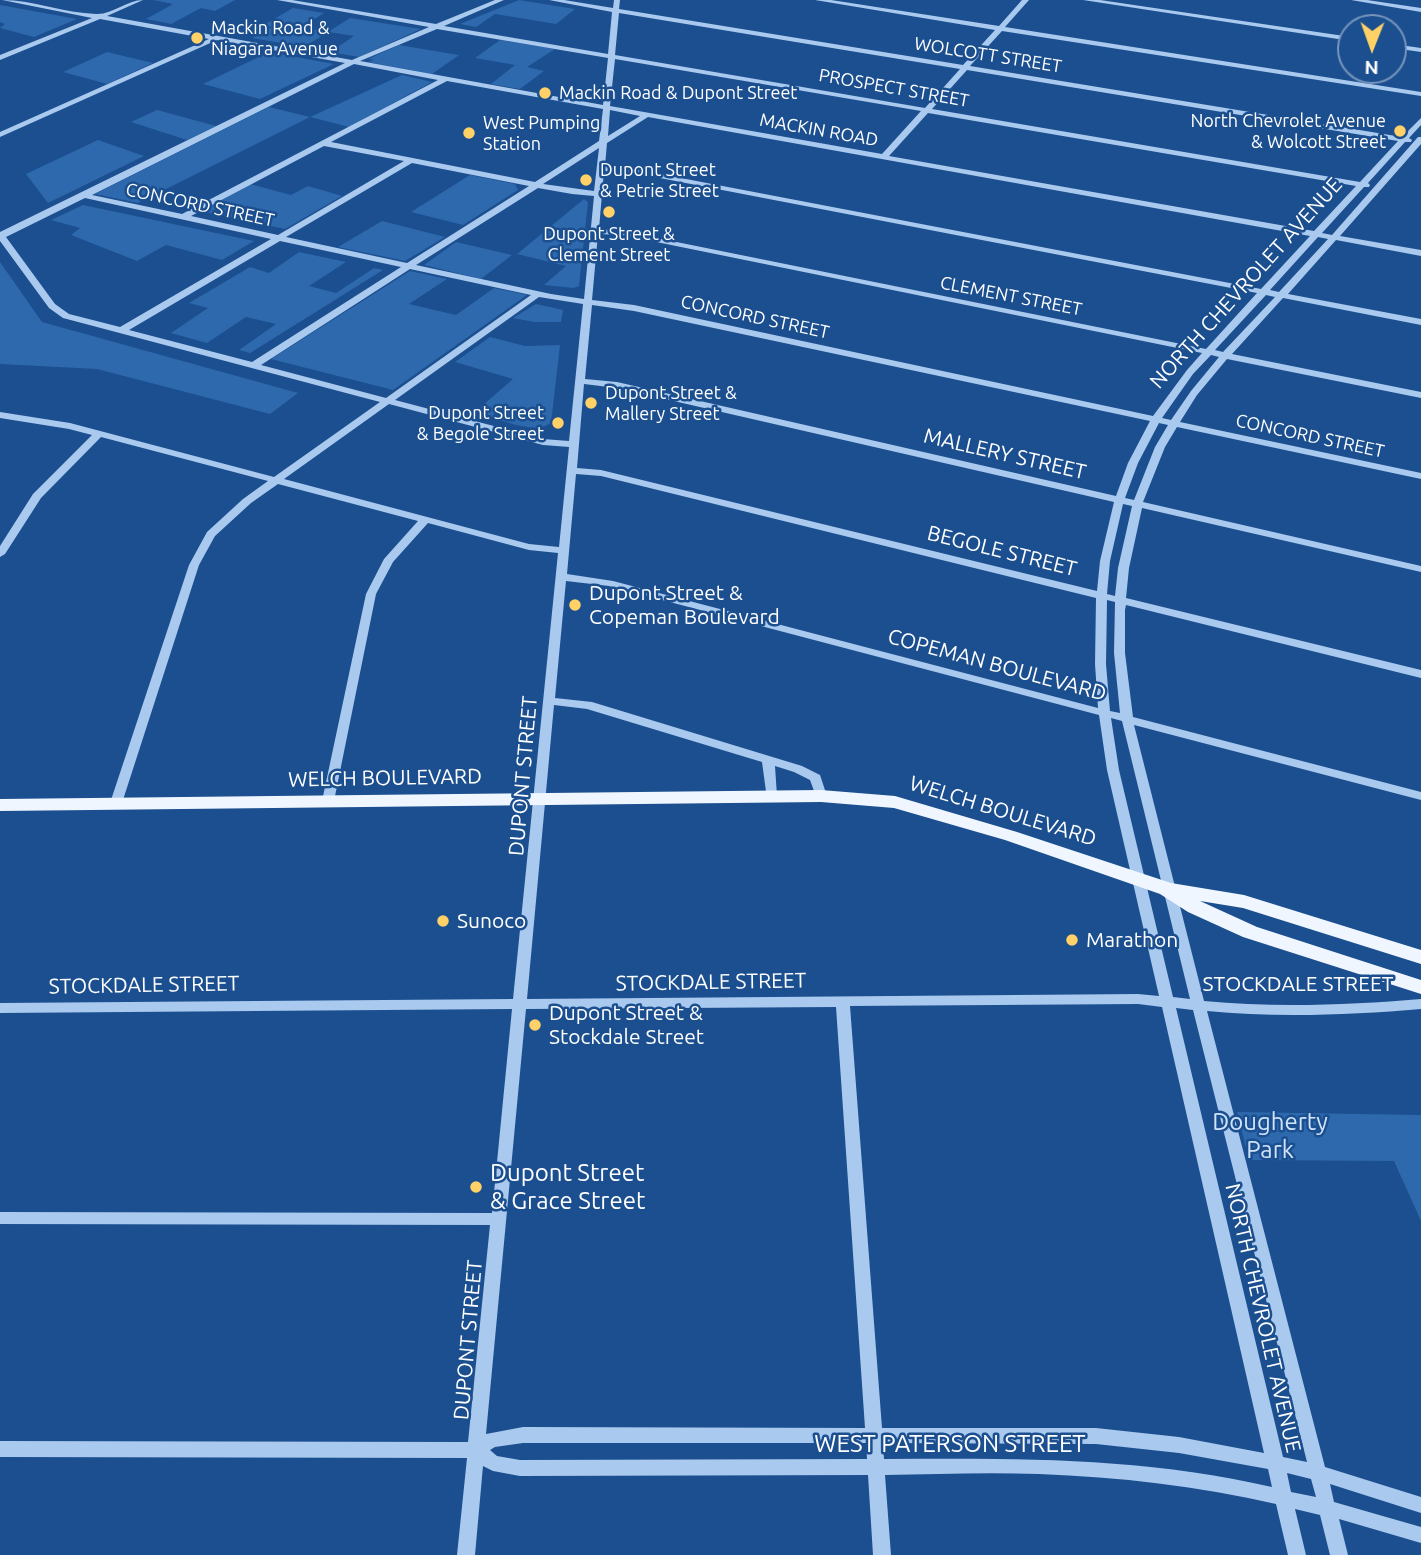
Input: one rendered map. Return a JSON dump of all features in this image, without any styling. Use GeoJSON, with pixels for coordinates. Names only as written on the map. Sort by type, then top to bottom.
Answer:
{"type":"FeatureCollection","features":[{"type":"Feature","properties":{"kind":"main road","name":"WELCH BOULEVARD"},"geometry":{"type":"LineString","coordinates":[[0,805],[771,796],[872,799],[907,805],[1167,889],[1244,902],[1421,957]]}},
{"type":"Feature","properties":{"kind":"main road","name":"WELCH BOULEVARD"},"geometry":{"type":"LineString","coordinates":[[1167,889],[1195,907],[1250,932],[1421,987]]}},
{"type":"Feature","properties":{"kind":"street","name":"MACKIN ROAD"},"geometry":{"type":"LineString","coordinates":[[5,0],[1421,253]]}},
{"type":"Feature","properties":{"kind":"street"},"geometry":{"type":"LineString","coordinates":[[2,55],[140,0]]}},
{"type":"Feature","properties":{"kind":"street","name":"PROSPECT STREET"},"geometry":{"type":"LineString","coordinates":[[280,0],[1378,187]]}},
{"type":"Feature","properties":{"kind":"street"},"geometry":{"type":"LineString","coordinates":[[501,0],[353,62],[0,236],[55,310],[71,318],[543,442],[575,444]]}},
{"type":"Feature","properties":{"kind":"street","name":"WOLCOTT STREET"},"geometry":{"type":"LineString","coordinates":[[552,0],[1420,140]]}},
{"type":"Feature","properties":{"kind":"street","name":"DUPONT STREET"},"geometry":{"type":"LineString","coordinates":[[466,1555],[617,0]]}},
{"type":"Feature","properties":{"kind":"street"},"geometry":{"type":"LineString","coordinates":[[818,0],[1421,94]]}},
{"type":"Feature","properties":{"kind":"street"},"geometry":{"type":"LineString","coordinates":[[884,157],[1026,0]]}},
{"type":"Feature","properties":{"kind":"street"},"geometry":{"type":"LineString","coordinates":[[1086,0],[1337,37]]}},
{"type":"Feature","properties":{"kind":"street"},"geometry":{"type":"LineString","coordinates":[[1354,0],[1421,10]]}},
{"type":"Feature","properties":{"kind":"street"},"geometry":{"type":"LineString","coordinates":[[0,135],[216,38]]}},
{"type":"Feature","properties":{"kind":"street"},"geometry":{"type":"LineString","coordinates":[[183,217],[445,79]]}},
{"type":"Feature","properties":{"kind":"street"},"geometry":{"type":"LineString","coordinates":[[252,366],[646,115]]}},
{"type":"Feature","properties":{"kind":"street","name":"NORTH CHEVROLET AVENUE"},"geometry":{"type":"LineString","coordinates":[[1297,1555],[1166,1001],[1103,713],[1097,646],[1100,595],[1118,500],[1156,419],[1182,382],[1421,120]]}},
{"type":"Feature","properties":{"kind":"street","name":"NORTH CHEVROLET AVENUE"},"geometry":{"type":"LineString","coordinates":[[1339,1555],[1167,889],[1126,719],[1119,646],[1119,600],[1127,545],[1138,504],[1174,423],[1226,355],[1420,140]]}},
{"type":"Feature","properties":{"kind":"street"},"geometry":{"type":"LineString","coordinates":[[323,143],[536,185],[599,194]]}},
{"type":"Feature","properties":{"kind":"street"},"geometry":{"type":"LineString","coordinates":[[120,331],[410,160]]}},
{"type":"Feature","properties":{"kind":"street"},"geometry":{"type":"LineString","coordinates":[[601,168],[639,172],[1421,322]]}},
{"type":"Feature","properties":{"kind":"street","name":"CONCORD STREET"},"geometry":{"type":"LineString","coordinates":[[82,195],[538,294],[634,307],[1421,476]]}},
{"type":"Feature","properties":{"kind":"street","name":"CLEMENT STREET"},"geometry":{"type":"LineString","coordinates":[[595,231],[622,233],[1421,395]]}},
{"type":"Feature","properties":{"kind":"street"},"geometry":{"type":"LineString","coordinates":[[116,803],[200,552],[227,518],[538,294]]}},
{"type":"Feature","properties":{"kind":"street","name":"MALLERY STREET"},"geometry":{"type":"LineString","coordinates":[[581,381],[630,388],[1421,569]]}},
{"type":"Feature","properties":{"kind":"street"},"geometry":{"type":"LineString","coordinates":[[0,415],[38,419],[98,433],[535,549],[564,551]]}},
{"type":"Feature","properties":{"kind":"street"},"geometry":{"type":"LineString","coordinates":[[0,554],[37,496],[98,433]]}},
{"type":"Feature","properties":{"kind":"street","name":"BEGOLE STREET"},"geometry":{"type":"LineString","coordinates":[[572,471],[601,473],[1421,674]]}},
{"type":"Feature","properties":{"kind":"street"},"geometry":{"type":"LineString","coordinates":[[328,801],[371,594],[388,561],[425,520]]}},
{"type":"Feature","properties":{"kind":"street","name":"COPEMAN BOULEVARD"},"geometry":{"type":"LineString","coordinates":[[562,577],[609,583],[1421,796]]}},
{"type":"Feature","properties":{"kind":"street"},"geometry":{"type":"LineString","coordinates":[[550,701],[588,705],[812,775],[819,782],[821,796]]}},
{"type":"Feature","properties":{"kind":"street"},"geometry":{"type":"LineString","coordinates":[[768,761],[771,796]]}},
{"type":"Feature","properties":{"kind":"street","name":"STOCKDALE STREET"},"geometry":{"type":"LineString","coordinates":[[0,1008],[1139,999],[1198,1006],[1291,1009],[1421,1003]]}},
{"type":"Feature","properties":{"kind":"street"},"geometry":{"type":"LineString","coordinates":[[844,1001],[882,1555]]}},
{"type":"Feature","properties":{"kind":"street"},"geometry":{"type":"LineString","coordinates":[[0,1218],[499,1220]]}},
{"type":"Feature","properties":{"kind":"street","name":"WEST PATERSON STREET"},"geometry":{"type":"LineString","coordinates":[[0,1449],[477,1450],[491,1440],[523,1434],[1096,1436],[1187,1446],[1275,1462],[1421,1505]]}},
{"type":"Feature","properties":{"kind":"street","name":"WEST PATERSON STREET"},"geometry":{"type":"LineString","coordinates":[[477,1450],[493,1463],[520,1468],[1099,1469],[1186,1478],[1283,1497],[1421,1535]]}},
{"type":"Feature","properties":{"kind":"green space"},"geometry":{"type":"Polygon","coordinates":[[[153,0],[235,0],[215,11],[201,8],[171,24],[146,19],[173,4],[153,0]]]}},
{"type":"Feature","properties":{"kind":"green space"},"geometry":{"type":"Polygon","coordinates":[[[519,0],[575,9],[556,24],[495,14],[476,27],[460,24],[519,0]]]}},
{"type":"Feature","properties":{"kind":"green space"},"geometry":{"type":"Polygon","coordinates":[[[0,5],[77,19],[34,37],[0,28],[5,24],[0,22],[0,5]]]}},
{"type":"Feature","properties":{"kind":"green space"},"geometry":{"type":"Polygon","coordinates":[[[293,8],[324,13],[302,27],[328,32],[304,47],[252,38],[272,27],[264,25],[293,8]]]}},
{"type":"Feature","properties":{"kind":"green space"},"geometry":{"type":"Polygon","coordinates":[[[350,18],[421,29],[359,57],[330,52],[354,36],[328,32],[350,18]]]}},
{"type":"Feature","properties":{"kind":"green space"},"geometry":{"type":"Polygon","coordinates":[[[500,40],[555,49],[527,67],[544,71],[520,89],[491,84],[515,65],[475,58],[500,40]]]}},
{"type":"Feature","properties":{"kind":"green space"},"geometry":{"type":"Polygon","coordinates":[[[399,45],[459,55],[432,74],[368,62],[374,60],[368,59],[399,45]]]}},
{"type":"Feature","properties":{"kind":"green space"},"geometry":{"type":"Polygon","coordinates":[[[107,52],[153,63],[107,84],[63,72],[107,52]]]}},
{"type":"Feature","properties":{"kind":"green space"},"geometry":{"type":"Polygon","coordinates":[[[269,52],[334,64],[260,99],[203,84],[269,52]]]}},
{"type":"Feature","properties":{"kind":"green space"},"geometry":{"type":"Polygon","coordinates":[[[402,75],[432,82],[349,127],[310,117],[402,75]]]}},
{"type":"Feature","properties":{"kind":"green space"},"geometry":{"type":"Polygon","coordinates":[[[269,107],[310,117],[138,203],[95,194],[269,107]]]}},
{"type":"Feature","properties":{"kind":"green space"},"geometry":{"type":"Polygon","coordinates":[[[157,110],[216,126],[187,140],[131,122],[157,110]]]}},
{"type":"Feature","properties":{"kind":"green space"},"geometry":{"type":"Polygon","coordinates":[[[98,140],[144,156],[48,203],[26,174],[98,140]]]}},
{"type":"Feature","properties":{"kind":"green space"},"geometry":{"type":"Polygon","coordinates":[[[470,175],[515,184],[518,190],[463,225],[411,212],[470,175]]]}},
{"type":"Feature","properties":{"kind":"green space"},"geometry":{"type":"Polygon","coordinates":[[[250,184],[291,195],[308,186],[342,196],[285,229],[200,211],[250,184]]]}},
{"type":"Feature","properties":{"kind":"green space"},"geometry":{"type":"Polygon","coordinates":[[[584,199],[588,202],[579,286],[574,288],[544,285],[566,266],[517,254],[584,199]]]}},
{"type":"Feature","properties":{"kind":"green space"},"geometry":{"type":"Polygon","coordinates":[[[83,205],[254,241],[222,260],[166,245],[137,261],[71,235],[80,228],[51,220],[83,205]]]}},
{"type":"Feature","properties":{"kind":"green space"},"geometry":{"type":"Polygon","coordinates":[[[382,221],[445,237],[405,261],[338,247],[382,221]]]}},
{"type":"Feature","properties":{"kind":"green space"},"geometry":{"type":"Polygon","coordinates":[[[456,242],[512,255],[481,279],[424,265],[456,242]]]}},
{"type":"Feature","properties":{"kind":"green space"},"geometry":{"type":"Polygon","coordinates":[[[299,252],[346,262],[309,286],[336,293],[374,268],[383,270],[250,353],[239,350],[276,324],[246,317],[207,343],[171,333],[208,308],[189,303],[250,267],[269,273],[299,252]]]}},
{"type":"Feature","properties":{"kind":"green space"},"geometry":{"type":"Polygon","coordinates":[[[0,262],[42,322],[298,393],[270,414],[97,369],[0,364],[0,262]]]}},
{"type":"Feature","properties":{"kind":"green space"},"geometry":{"type":"Polygon","coordinates":[[[410,271],[447,279],[409,304],[456,315],[494,288],[527,295],[393,390],[271,359],[410,271]]]}},
{"type":"Feature","properties":{"kind":"green space"},"geometry":{"type":"Polygon","coordinates":[[[536,304],[563,310],[561,322],[534,322],[513,318],[536,304]]]}},
{"type":"Feature","properties":{"kind":"green space"},"geometry":{"type":"Polygon","coordinates":[[[490,337],[525,346],[560,345],[551,423],[524,427],[475,412],[513,379],[455,362],[490,337]]]}},
{"type":"Feature","properties":{"kind":"green space","name":"Dougherty Park"},"geometry":{"type":"Polygon","coordinates":[[[1237,1112],[1421,1115],[1421,1221],[1394,1161],[1249,1160],[1237,1112]]]}},
{"type":"Feature","properties":{"kind":"place","name":"Mackin Road & Niagara Avenue"},"geometry":{"type":"Point","coordinates":[197,38]}},
{"type":"Feature","properties":{"kind":"place","name":"Mackin Road & Dupont Street"},"geometry":{"type":"Point","coordinates":[545,93]}},
{"type":"Feature","properties":{"kind":"place","name":"North Chevrolet Avenue & Wolcott Street"},"geometry":{"type":"Point","coordinates":[1400,131]}},
{"type":"Feature","properties":{"kind":"place","name":"West Pumping Station"},"geometry":{"type":"Point","coordinates":[469,133]}},
{"type":"Feature","properties":{"kind":"place","name":"Dupont Street & Petrie Street"},"geometry":{"type":"Point","coordinates":[586,180]}},
{"type":"Feature","properties":{"kind":"place","name":"Dupont Street & Clement Street"},"geometry":{"type":"Point","coordinates":[609,212]}},
{"type":"Feature","properties":{"kind":"place","name":"Dupont Street & Mallery Street"},"geometry":{"type":"Point","coordinates":[591,403]}},
{"type":"Feature","properties":{"kind":"place","name":"Dupont Street & Begole Street"},"geometry":{"type":"Point","coordinates":[558,423]}},
{"type":"Feature","properties":{"kind":"place","name":"Dupont Street & Copeman Boulevard"},"geometry":{"type":"Point","coordinates":[575,605]}},
{"type":"Feature","properties":{"kind":"place","name":"Sunoco"},"geometry":{"type":"Point","coordinates":[443,921]}},
{"type":"Feature","properties":{"kind":"place","name":"Marathon"},"geometry":{"type":"Point","coordinates":[1072,940]}},
{"type":"Feature","properties":{"kind":"place","name":"Dupont Street & Stockdale Street"},"geometry":{"type":"Point","coordinates":[535,1025]}},
{"type":"Feature","properties":{"kind":"place","name":"Dupont Street & Grace Street"},"geometry":{"type":"Point","coordinates":[476,1187]}}]}
